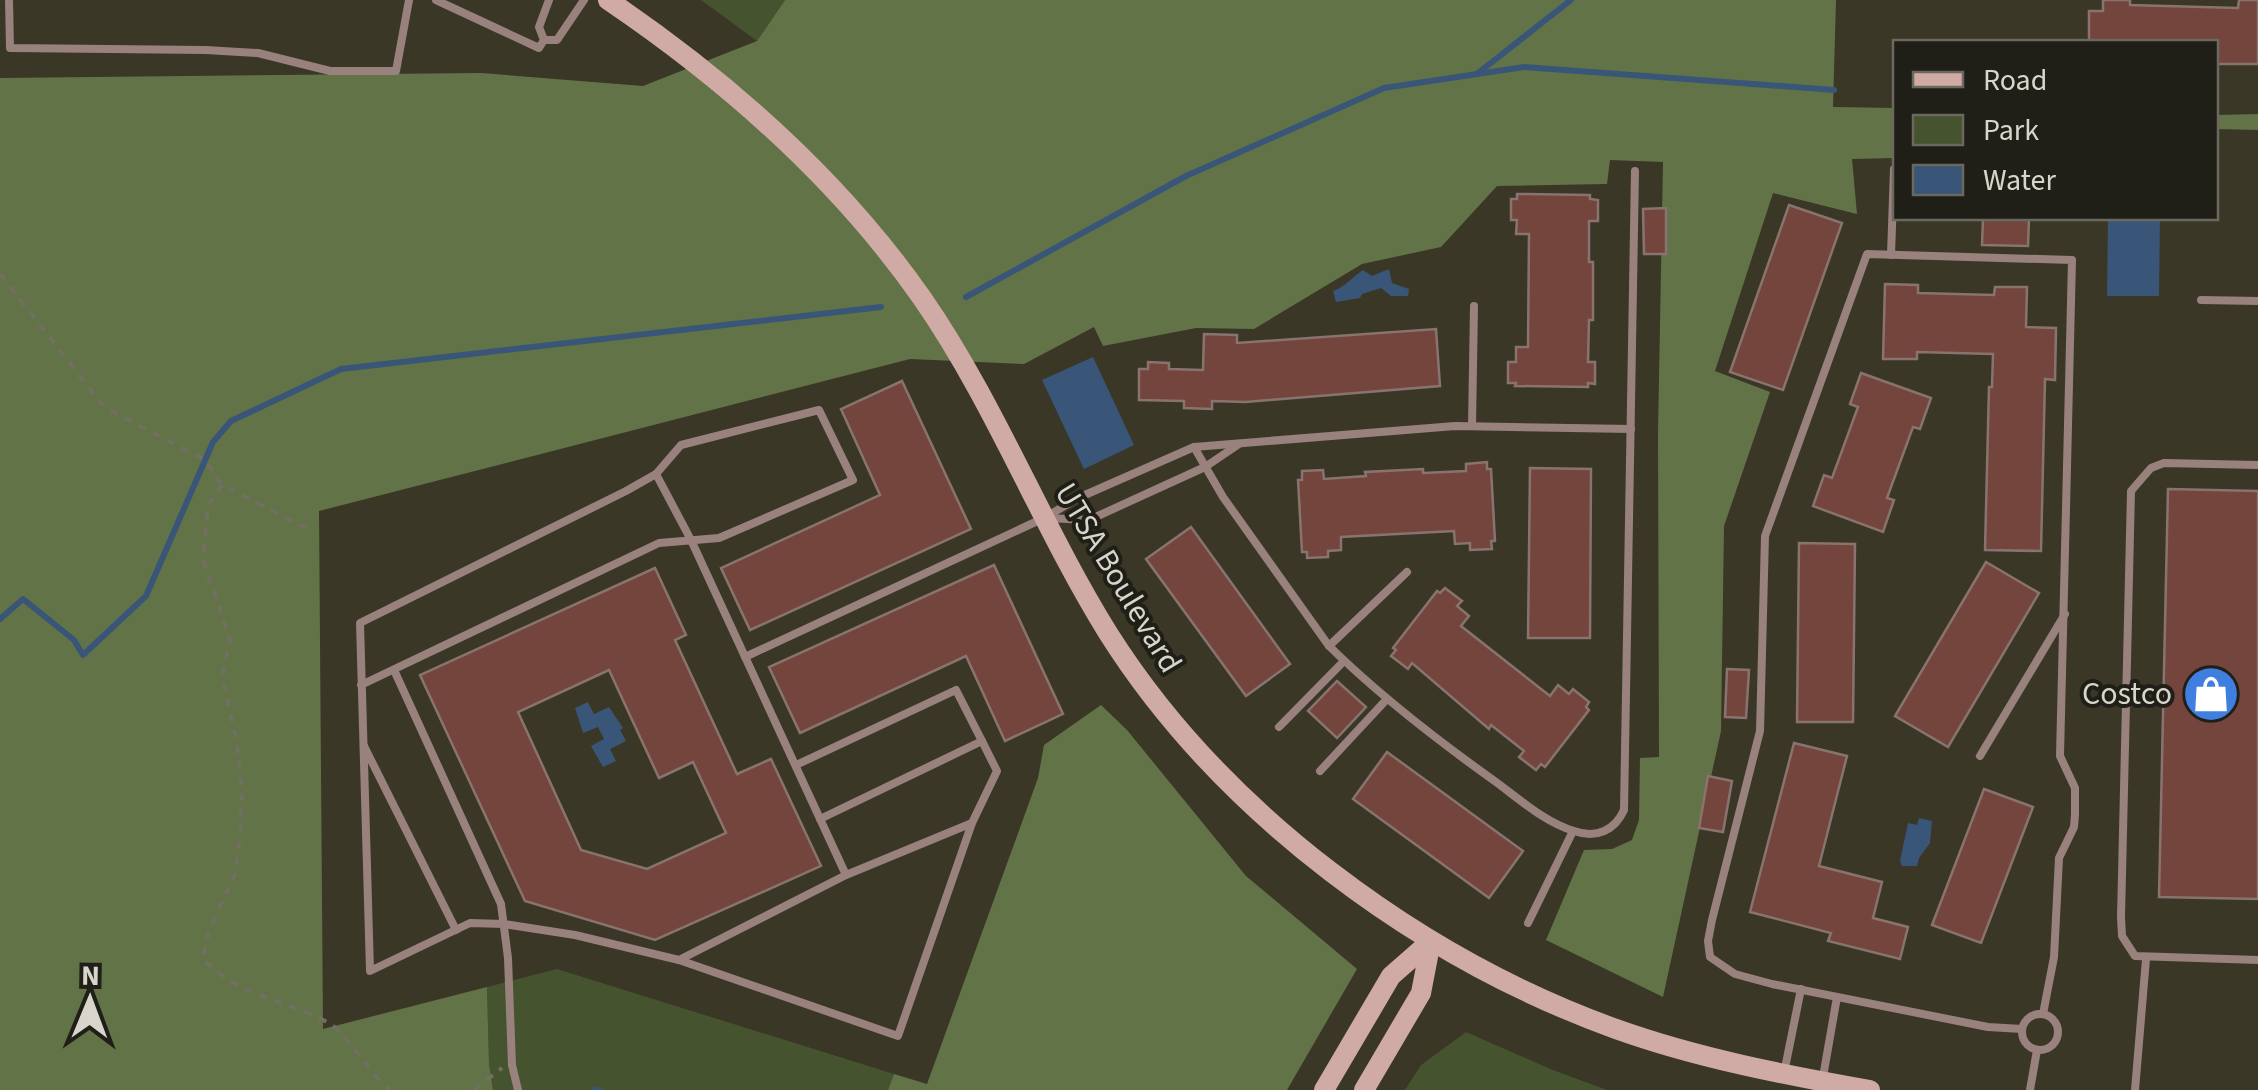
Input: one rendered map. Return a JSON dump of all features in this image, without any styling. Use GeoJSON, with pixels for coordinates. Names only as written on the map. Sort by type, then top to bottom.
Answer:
{"type":"FeatureCollection","features":[{"type":"Feature","properties":{"kind":"main road","name":"UTSA Boulevard"},"geometry":{"type":"LineString","coordinates":[[608,0],[702,67],[793,146],[847,201],[923,300],[1110,635],[1168,714],[1215,768],[1330,872],[1431,941],[1518,986],[1615,1028],[1784,1074],[1870,1090]]}},
{"type":"Feature","properties":{"kind":"main road"},"geometry":{"type":"LineString","coordinates":[[1324,1090],[1391,976],[1431,941]]}},
{"type":"Feature","properties":{"kind":"main road"},"geometry":{"type":"LineString","coordinates":[[1364,1090],[1421,993],[1431,941]]}},
{"type":"Feature","properties":{"kind":"lane"},"geometry":{"type":"LineString","coordinates":[[9,0],[10,48],[223,51],[258,54],[330,71],[396,71],[409,0]]}},
{"type":"Feature","properties":{"kind":"lane"},"geometry":{"type":"LineString","coordinates":[[436,0],[540,48],[544,40]]}},
{"type":"Feature","properties":{"kind":"lane"},"geometry":{"type":"LineString","coordinates":[[544,40],[538,27],[549,0]]}},
{"type":"Feature","properties":{"kind":"lane"},"geometry":{"type":"LineString","coordinates":[[544,40],[557,40],[584,0]]}},
{"type":"Feature","properties":{"kind":"lane"},"geometry":{"type":"LineString","coordinates":[[1194,447],[1222,498],[1329,646],[1344,661],[1416,724],[1528,805],[1573,831],[1590,834],[1618,824],[1624,810],[1635,171]]}},
{"type":"Feature","properties":{"kind":"lane"},"geometry":{"type":"LineString","coordinates":[[1891,255],[1893,198]]}},
{"type":"Feature","properties":{"kind":"lane"},"geometry":{"type":"LineString","coordinates":[[2022,1029],[1988,1027],[1735,974],[1710,957],[1708,941],[1760,732],[1764,536],[1867,254],[2072,260],[2060,756],[2076,788],[2074,827],[2059,858],[2054,957],[2044,1014]]}},
{"type":"Feature","properties":{"kind":"lane"},"geometry":{"type":"LineString","coordinates":[[2200,300],[2258,301]]}},
{"type":"Feature","properties":{"kind":"lane"},"geometry":{"type":"LineString","coordinates":[[1472,426],[1474,306]]}},
{"type":"Feature","properties":{"kind":"lane"},"geometry":{"type":"LineString","coordinates":[[361,686],[659,543],[719,538],[852,480],[819,410],[681,444],[656,474],[360,623],[361,686],[370,970],[470,923],[504,924],[575,935],[679,960],[898,1036],[972,823],[997,771],[956,690],[796,766]]}},
{"type":"Feature","properties":{"kind":"lane"},"geometry":{"type":"LineString","coordinates":[[745,657],[1194,447],[1472,426],[1630,429]]}},
{"type":"Feature","properties":{"kind":"lane"},"geometry":{"type":"LineString","coordinates":[[1044,518],[1090,520],[1204,468],[1242,441]]}},
{"type":"Feature","properties":{"kind":"lane"},"geometry":{"type":"LineString","coordinates":[[2258,465],[2164,463],[2152,468],[2131,491],[2122,936],[2135,956],[2146,959],[2258,960]]}},
{"type":"Feature","properties":{"kind":"lane"},"geometry":{"type":"LineString","coordinates":[[656,474],[692,540],[846,875]]}},
{"type":"Feature","properties":{"kind":"lane"},"geometry":{"type":"LineString","coordinates":[[1329,646],[1407,572]]}},
{"type":"Feature","properties":{"kind":"lane"},"geometry":{"type":"LineString","coordinates":[[1980,756],[2065,613]]}},
{"type":"Feature","properties":{"kind":"lane"},"geometry":{"type":"LineString","coordinates":[[1279,727],[1344,661]]}},
{"type":"Feature","properties":{"kind":"lane"},"geometry":{"type":"LineString","coordinates":[[394,670],[501,904],[512,1065],[518,1090]]}},
{"type":"Feature","properties":{"kind":"lane"},"geometry":{"type":"LineString","coordinates":[[1320,771],[1387,699]]}},
{"type":"Feature","properties":{"kind":"lane"},"geometry":{"type":"LineString","coordinates":[[820,819],[982,741]]}},
{"type":"Feature","properties":{"kind":"lane"},"geometry":{"type":"LineString","coordinates":[[363,744],[456,930]]}},
{"type":"Feature","properties":{"kind":"lane"},"geometry":{"type":"LineString","coordinates":[[679,960],[846,875],[972,823]]}},
{"type":"Feature","properties":{"kind":"lane"},"geometry":{"type":"LineString","coordinates":[[1528,922],[1573,831]]}},
{"type":"Feature","properties":{"kind":"lane"},"geometry":{"type":"LineString","coordinates":[[2135,1090],[2146,959]]}},
{"type":"Feature","properties":{"kind":"lane"},"geometry":{"type":"LineString","coordinates":[[1784,1074],[1800,989]]}},
{"type":"Feature","properties":{"kind":"lane"},"geometry":{"type":"LineString","coordinates":[[1822,1082],[1837,997]]}},
{"type":"Feature","properties":{"kind":"lane"},"geometry":{"type":"LineString","coordinates":[[2022,1029],[2030,1018],[2044,1014]]}},
{"type":"Feature","properties":{"kind":"lane"},"geometry":{"type":"LineString","coordinates":[[2022,1029],[2026,1042],[2037,1050],[2051,1047],[2058,1035],[2055,1022],[2044,1014]]}},
{"type":"Feature","properties":{"kind":"lane"},"geometry":{"type":"LineString","coordinates":[[2030,1090],[2037,1050]]}},
{"type":"Feature","properties":{"kind":"path"},"geometry":{"type":"LineString","coordinates":[[0,274],[104,407],[205,460],[222,484],[314,532]]}},
{"type":"Feature","properties":{"kind":"path"},"geometry":{"type":"LineString","coordinates":[[222,484],[208,505],[204,560],[230,640],[222,676],[236,738],[242,824],[235,874],[208,934],[203,960],[222,979],[244,990],[330,1023],[375,1078],[390,1090]]}},
{"type":"Feature","properties":{"kind":"path"},"geometry":{"type":"LineString","coordinates":[[474,1090],[499,1069],[512,1065]]}},
{"type":"Feature","properties":{"kind":"green space"},"geometry":{"type":"Polygon","coordinates":[[[701,0],[785,0],[757,41],[701,0]]]}},
{"type":"Feature","properties":{"kind":"green space"},"geometry":{"type":"Polygon","coordinates":[[[785,0],[1836,0],[1833,107],[1893,108],[1893,158],[1852,159],[1857,214],[1773,193],[1715,371],[1770,392],[1724,526],[1721,731],[1663,997],[1546,940],[1584,850],[1612,849],[1632,840],[1639,820],[1640,758],[1659,757],[1658,433],[1663,162],[1610,160],[1607,184],[1497,186],[1441,247],[1362,264],[1254,329],[1196,328],[1103,346],[1094,327],[1024,364],[910,359],[319,511],[323,1029],[487,987],[493,1090],[0,1090],[0,78],[481,73],[643,86],[757,41],[785,0]]]}},
{"type":"Feature","properties":{"kind":"green space"},"geometry":{"type":"Polygon","coordinates":[[[2258,114],[2258,130],[2218,129],[2218,115],[2258,114]]]}},
{"type":"Feature","properties":{"kind":"green space"},"geometry":{"type":"Polygon","coordinates":[[[1101,705],[1127,730],[1246,876],[1357,969],[1287,1090],[888,1090],[894,1074],[927,1084],[1038,778],[1044,745],[1101,705]]]}},
{"type":"Feature","properties":{"kind":"green space"},"geometry":{"type":"Polygon","coordinates":[[[557,969],[894,1074],[888,1090],[493,1090],[487,987],[557,969]]]}},
{"type":"Feature","properties":{"kind":"green space"},"geometry":{"type":"Polygon","coordinates":[[[1466,1032],[1607,1090],[1405,1090],[1421,1065],[1466,1032]]]}},
{"type":"Feature","properties":{"kind":"water"},"geometry":{"type":"Polygon","coordinates":[[[2108,220],[2160,220],[2159,296],[2107,296],[2108,220]]]}},
{"type":"Feature","properties":{"kind":"water"},"geometry":{"type":"Polygon","coordinates":[[[1389,269],[1392,283],[1409,289],[1408,296],[1391,296],[1381,288],[1360,298],[1336,302],[1333,291],[1363,270],[1372,276],[1389,269]]]}},
{"type":"Feature","properties":{"kind":"water"},"geometry":{"type":"Polygon","coordinates":[[[1093,357],[1134,445],[1084,469],[1042,380],[1093,357]]]}},
{"type":"Feature","properties":{"kind":"water"},"geometry":{"type":"Polygon","coordinates":[[[588,702],[594,714],[609,707],[623,728],[620,730],[626,741],[610,749],[616,761],[603,767],[591,746],[604,739],[598,727],[583,733],[575,708],[588,702]]]}},
{"type":"Feature","properties":{"kind":"water"},"geometry":{"type":"Polygon","coordinates":[[[1919,818],[1932,821],[1930,843],[1917,866],[1902,866],[1908,823],[1917,825],[1919,818]]]}},
{"type":"Feature","properties":{"kind":"building"},"geometry":{"type":"Polygon","coordinates":[[[2103,0],[2130,0],[2130,5],[2238,8],[2239,0],[2258,0],[2258,64],[2218,64],[2218,40],[2089,40],[2089,11],[2103,11],[2103,0]]]}},
{"type":"Feature","properties":{"kind":"building"},"geometry":{"type":"Polygon","coordinates":[[[1517,194],[1590,195],[1590,199],[1598,200],[1598,221],[1589,221],[1593,320],[1589,320],[1588,362],[1595,362],[1595,384],[1588,383],[1588,387],[1508,383],[1508,362],[1516,362],[1516,347],[1528,347],[1529,234],[1516,234],[1517,220],[1511,220],[1511,199],[1517,199],[1517,194]]]}},
{"type":"Feature","properties":{"kind":"building"},"geometry":{"type":"Polygon","coordinates":[[[1789,205],[1842,223],[1783,390],[1730,372],[1789,205]]]}},
{"type":"Feature","properties":{"kind":"building"},"geometry":{"type":"Polygon","coordinates":[[[1666,208],[1666,254],[1644,254],[1643,209],[1666,208]]]}},
{"type":"Feature","properties":{"kind":"building"},"geometry":{"type":"Polygon","coordinates":[[[1983,220],[2029,220],[2028,246],[1982,245],[1983,220]]]}},
{"type":"Feature","properties":{"kind":"building"},"geometry":{"type":"Polygon","coordinates":[[[1885,284],[1918,285],[1918,293],[1994,295],[1995,287],[2027,287],[2026,327],[2056,328],[2055,380],[2045,379],[2041,551],[1985,550],[1993,354],[1917,352],[1917,359],[1883,359],[1885,284]]]}},
{"type":"Feature","properties":{"kind":"building"},"geometry":{"type":"Polygon","coordinates":[[[1436,329],[1440,386],[1246,402],[1212,401],[1212,409],[1184,408],[1184,401],[1139,400],[1139,369],[1148,369],[1148,362],[1169,363],[1169,369],[1203,370],[1204,334],[1237,335],[1237,343],[1436,329]]]}},
{"type":"Feature","properties":{"kind":"building"},"geometry":{"type":"Polygon","coordinates":[[[1861,373],[1931,398],[1920,429],[1913,427],[1887,498],[1894,500],[1883,532],[1813,506],[1824,475],[1832,478],[1858,407],[1850,404],[1861,373]]]}},
{"type":"Feature","properties":{"kind":"building"},"geometry":{"type":"Polygon","coordinates":[[[902,381],[971,529],[750,630],[721,568],[880,495],[841,409],[902,381]]]}},
{"type":"Feature","properties":{"kind":"building"},"geometry":{"type":"Polygon","coordinates":[[[1487,462],[1487,469],[1491,469],[1495,541],[1491,541],[1492,549],[1470,550],[1470,543],[1455,544],[1454,531],[1341,537],[1341,550],[1328,551],[1328,557],[1307,558],[1307,552],[1302,552],[1298,480],[1302,480],[1302,471],[1323,470],[1324,479],[1366,476],[1365,472],[1466,471],[1466,464],[1487,462]]]}},
{"type":"Feature","properties":{"kind":"building"},"geometry":{"type":"Polygon","coordinates":[[[1530,468],[1591,469],[1590,638],[1528,638],[1530,468]]]}},
{"type":"Feature","properties":{"kind":"building","name":"Costco"},"geometry":{"type":"Polygon","coordinates":[[[2168,489],[2258,491],[2258,899],[2159,897],[2168,489]]]}},
{"type":"Feature","properties":{"kind":"building"},"geometry":{"type":"Polygon","coordinates":[[[1191,527],[1290,664],[1246,696],[1146,559],[1191,527]]]}},
{"type":"Feature","properties":{"kind":"building"},"geometry":{"type":"Polygon","coordinates":[[[1799,543],[1855,544],[1853,722],[1797,722],[1799,543]]]}},
{"type":"Feature","properties":{"kind":"building"},"geometry":{"type":"Polygon","coordinates":[[[1986,562],[2039,593],[1948,747],[1895,716],[1986,562]]]}},
{"type":"Feature","properties":{"kind":"building"},"geometry":{"type":"Polygon","coordinates":[[[994,565],[1063,714],[1005,741],[966,656],[800,733],[769,667],[994,565]]]}},
{"type":"Feature","properties":{"kind":"building"},"geometry":{"type":"Polygon","coordinates":[[[655,568],[686,635],[675,640],[737,774],[771,759],[821,866],[655,940],[525,901],[420,675],[655,568]],[[609,670],[518,712],[581,850],[647,869],[726,833],[693,762],[659,778],[609,670]]]}},
{"type":"Feature","properties":{"kind":"building"},"geometry":{"type":"Polygon","coordinates":[[[1445,588],[1462,601],[1457,606],[1469,616],[1461,626],[1550,696],[1558,685],[1569,694],[1573,689],[1589,702],[1589,710],[1545,767],[1541,764],[1536,770],[1519,757],[1524,751],[1491,725],[1489,729],[1412,663],[1408,669],[1391,656],[1437,591],[1445,588]]]}},
{"type":"Feature","properties":{"kind":"building"},"geometry":{"type":"Polygon","coordinates":[[[1727,669],[1749,670],[1746,718],[1725,717],[1727,669]]]}},
{"type":"Feature","properties":{"kind":"building"},"geometry":{"type":"Polygon","coordinates":[[[1337,681],[1366,707],[1337,738],[1308,711],[1337,681]]]}},
{"type":"Feature","properties":{"kind":"building"},"geometry":{"type":"Polygon","coordinates":[[[1794,743],[1847,756],[1819,866],[1882,882],[1873,918],[1908,927],[1900,959],[1828,941],[1831,933],[1750,912],[1794,743]]]}},
{"type":"Feature","properties":{"kind":"building"},"geometry":{"type":"Polygon","coordinates":[[[1387,752],[1523,851],[1489,898],[1353,799],[1387,752]]]}},
{"type":"Feature","properties":{"kind":"building"},"geometry":{"type":"Polygon","coordinates":[[[1708,776],[1732,781],[1723,832],[1699,828],[1708,776]]]}},
{"type":"Feature","properties":{"kind":"building"},"geometry":{"type":"Polygon","coordinates":[[[1984,789],[2033,807],[1981,943],[1932,925],[1984,789]]]}},
{"type":"Feature","properties":{"kind":"waterway"},"geometry":{"type":"LineString","coordinates":[[1478,73],[1571,0]]}},
{"type":"Feature","properties":{"kind":"waterway"},"geometry":{"type":"LineString","coordinates":[[966,297],[1186,176],[1384,88],[1524,67],[1834,90]]}},
{"type":"Feature","properties":{"kind":"waterway"},"geometry":{"type":"LineString","coordinates":[[0,619],[23,599],[74,640],[83,655],[146,596],[213,442],[231,421],[341,369],[881,307]]}},
{"type":"Feature","properties":{"kind":"place","name":"Costco"},"geometry":{"type":"Point","coordinates":[2211,694]}}]}
